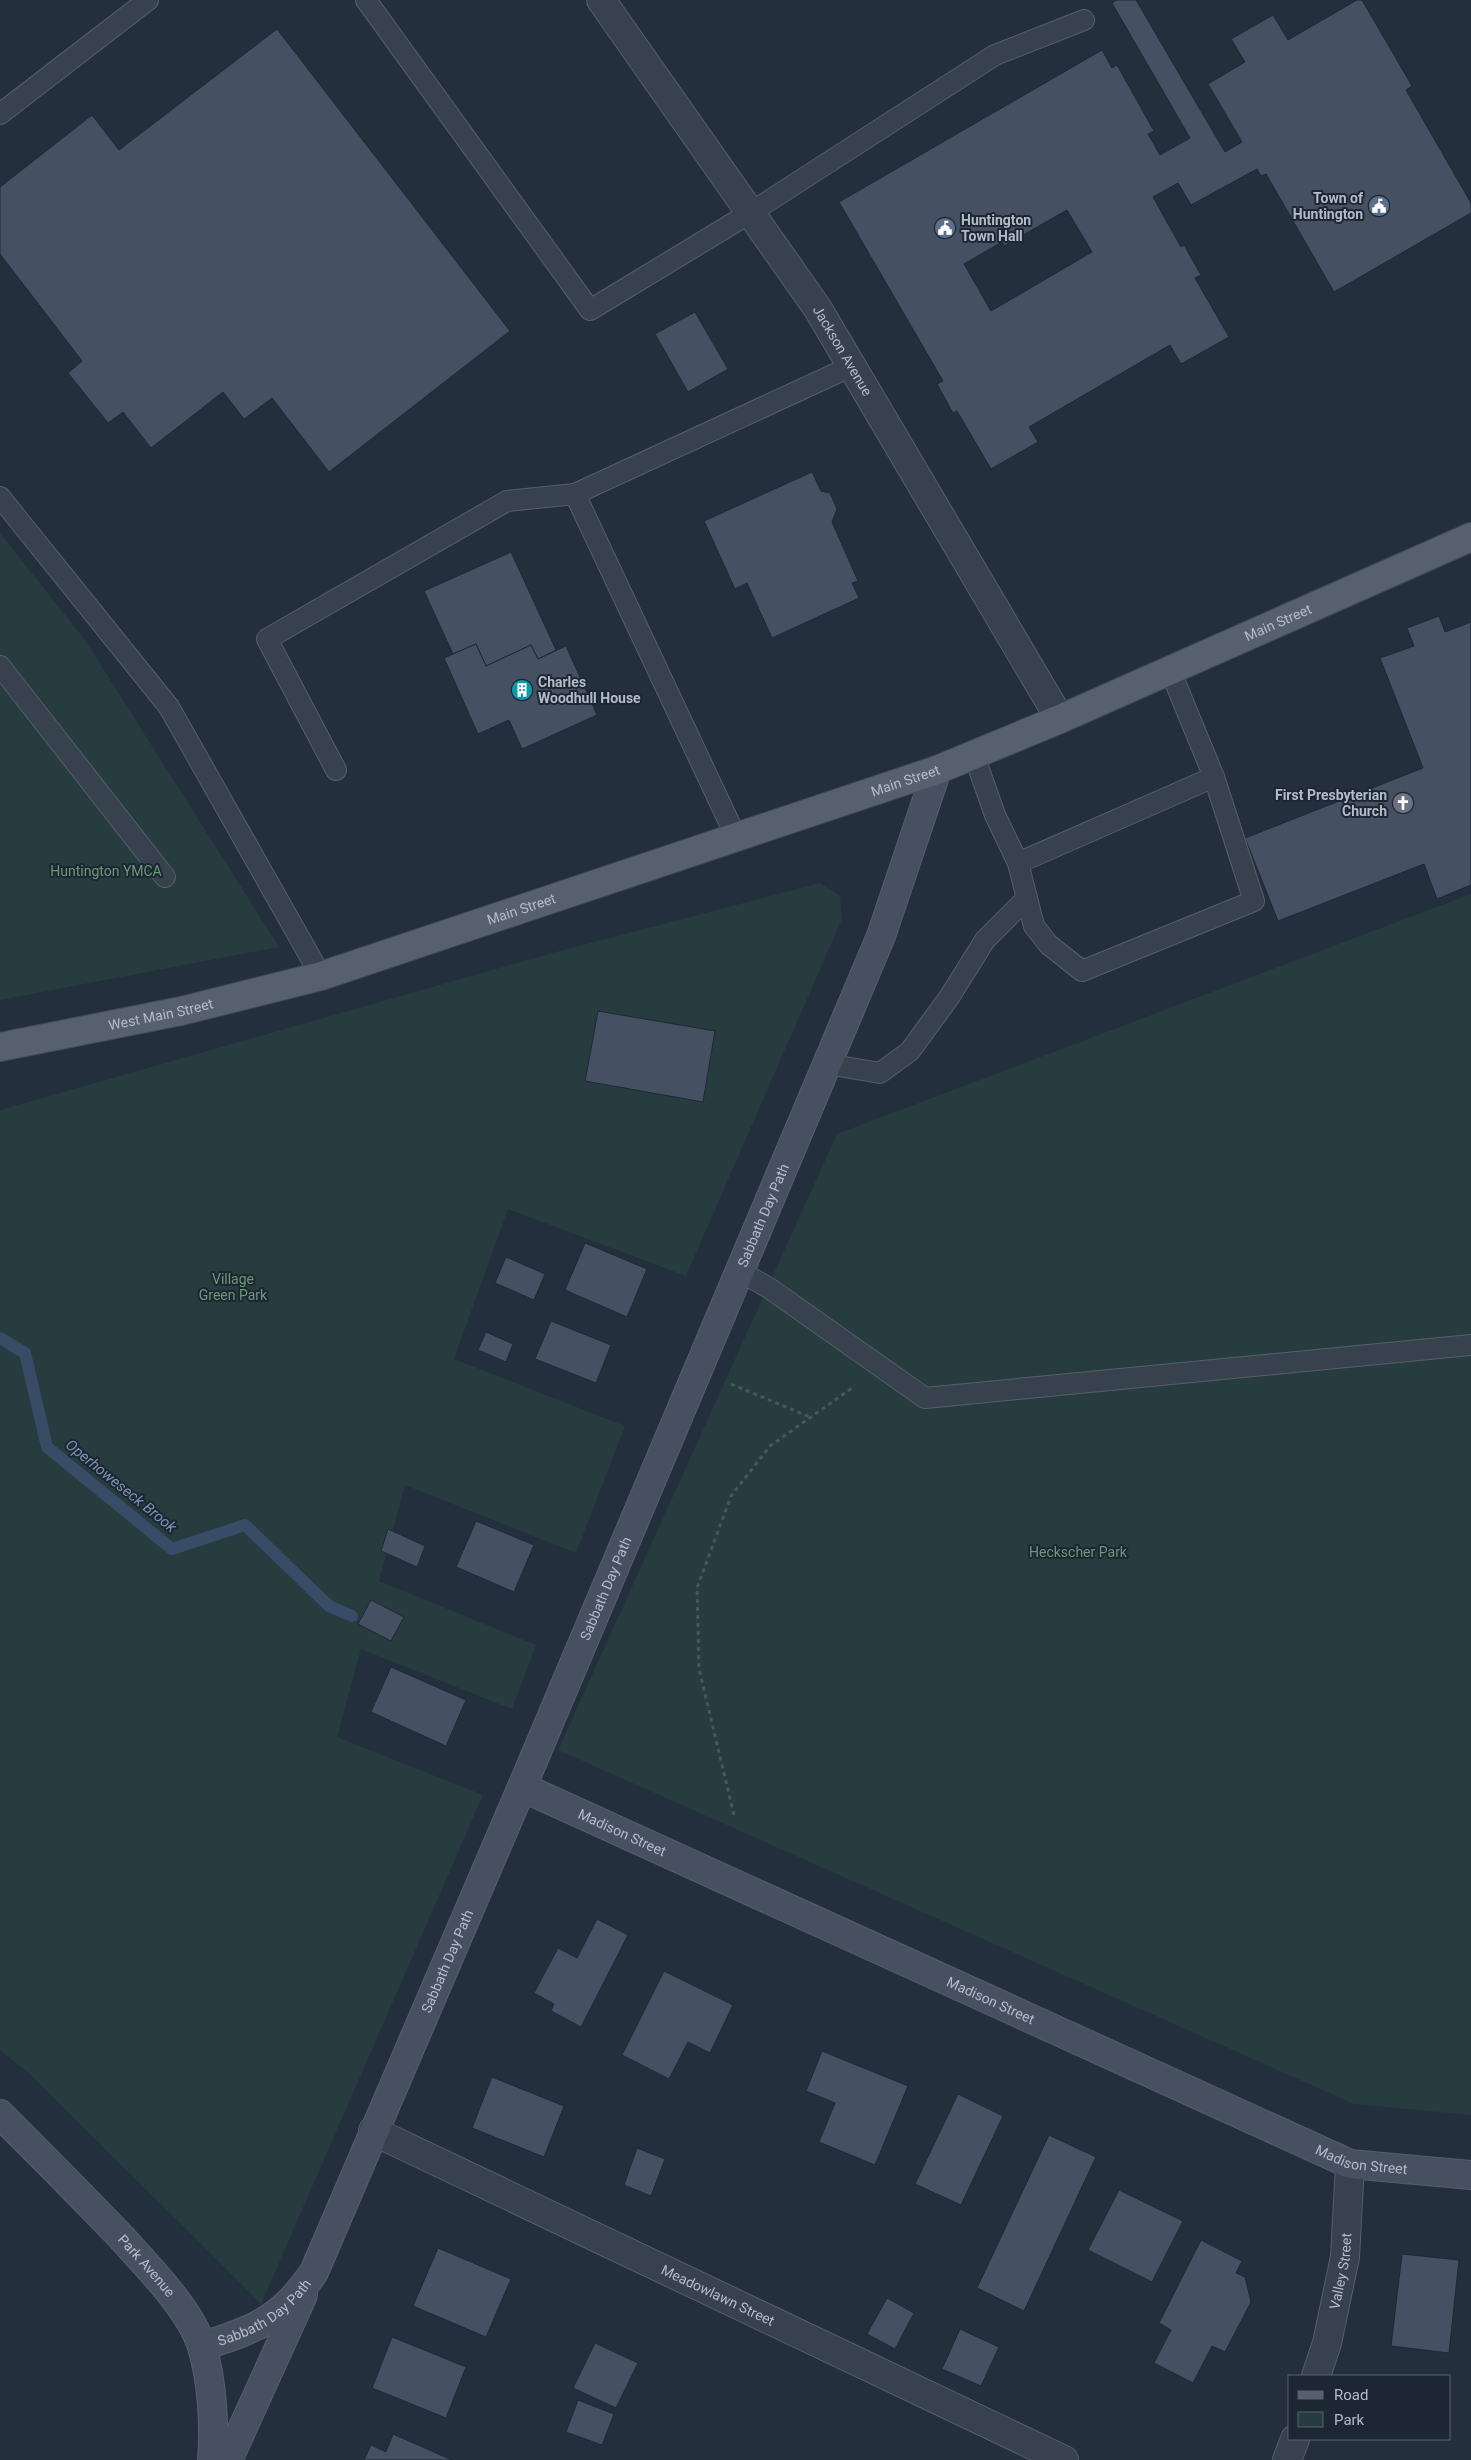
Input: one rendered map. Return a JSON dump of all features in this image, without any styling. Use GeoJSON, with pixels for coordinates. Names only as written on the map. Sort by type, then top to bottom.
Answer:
{"type":"FeatureCollection","features":[{"type":"Feature","properties":{"kind":"main road","name":"Main Street"},"geometry":{"type":"LineString","coordinates":[[320,976],[937,770],[1060,719],[1471,537]]}},
{"type":"Feature","properties":{"kind":"main road","name":"Sabbath Day Path"},"geometry":{"type":"LineString","coordinates":[[202,2346],[250,2331],[268,2320],[299,2294],[314,2272],[522,1787],[738,1270],[881,936],[937,770]]}},
{"type":"Feature","properties":{"kind":"main road","name":"West Main Street"},"geometry":{"type":"LineString","coordinates":[[0,1047],[180,1011],[320,976]]}},
{"type":"Feature","properties":{"kind":"main road","name":"Madison Street"},"geometry":{"type":"LineString","coordinates":[[522,1787],[1350,2164],[1471,2175]]}},
{"type":"Feature","properties":{"kind":"main road","name":"Park Avenue"},"geometry":{"type":"LineString","coordinates":[[0,2114],[142,2260],[170,2293],[202,2346],[214,2427],[212,2460]]}},
{"type":"Feature","properties":{"kind":"main road"},"geometry":{"type":"LineString","coordinates":[[228,2460],[314,2272]]}},
{"type":"Feature","properties":{"kind":"street","name":"Jackson Avenue"},"geometry":{"type":"LineString","coordinates":[[601,0],[818,309],[1060,719]]}},
{"type":"Feature","properties":{"kind":"street","name":"Meadowlawn Street"},"geometry":{"type":"LineString","coordinates":[[373,2131],[1064,2460]]}},
{"type":"Feature","properties":{"kind":"street","name":"Valley Street"},"geometry":{"type":"LineString","coordinates":[[1316,2375],[1327,2343],[1345,2256],[1350,2164]]}},
{"type":"Feature","properties":{"kind":"street"},"geometry":{"type":"LineString","coordinates":[[1287,2460],[1295,2440]]}},
{"type":"Feature","properties":{"kind":"lane"},"geometry":{"type":"LineString","coordinates":[[0,114],[148,0]]}},
{"type":"Feature","properties":{"kind":"lane"},"geometry":{"type":"LineString","coordinates":[[366,0],[590,310],[750,213],[995,55],[1084,20]]}},
{"type":"Feature","properties":{"kind":"lane"},"geometry":{"type":"LineString","coordinates":[[336,770],[267,639],[508,501],[575,494],[852,366]]}},
{"type":"Feature","properties":{"kind":"lane"},"geometry":{"type":"LineString","coordinates":[[575,494],[736,837]]}},
{"type":"Feature","properties":{"kind":"lane"},"geometry":{"type":"LineString","coordinates":[[0,498],[169,707],[320,976]]}},
{"type":"Feature","properties":{"kind":"lane"},"geometry":{"type":"LineString","coordinates":[[0,666],[165,877]]}},
{"type":"Feature","properties":{"kind":"lane"},"geometry":{"type":"LineString","coordinates":[[974,755],[995,814],[1018,863],[1034,926],[1049,945],[1082,971],[1254,901],[1214,776],[1170,670]]}},
{"type":"Feature","properties":{"kind":"lane"},"geometry":{"type":"LineString","coordinates":[[1018,863],[1214,776]]}},
{"type":"Feature","properties":{"kind":"lane"},"geometry":{"type":"LineString","coordinates":[[827,1064],[880,1073],[910,1051],[950,996],[985,940],[1027,898]]}},
{"type":"Feature","properties":{"kind":"lane"},"geometry":{"type":"LineString","coordinates":[[738,1270],[769,1288],[925,1398],[1471,1345]]}},
{"type":"Feature","properties":{"kind":"path"},"geometry":{"type":"LineString","coordinates":[[734,1815],[699,1669],[697,1588],[731,1496],[770,1446],[881,1367]]}},
{"type":"Feature","properties":{"kind":"path"},"geometry":{"type":"LineString","coordinates":[[729,1383],[811,1418]]}},
{"type":"Feature","properties":{"kind":"green space","name":"Huntington YMCA"},"geometry":{"type":"Polygon","coordinates":[[[0,533],[85,640],[279,947],[0,1000],[0,533]]]}},
{"type":"Feature","properties":{"kind":"green space","name":"Village Green Park"},"geometry":{"type":"Polygon","coordinates":[[[820,883],[840,896],[842,919],[686,1276],[508,1209],[454,1359],[625,1426],[576,1553],[405,1485],[379,1581],[536,1645],[512,1709],[361,1649],[337,1737],[483,1795],[261,2304],[30,2074],[0,2050],[0,1110],[556,952],[820,883]]]}},
{"type":"Feature","properties":{"kind":"green space","name":"Heckscher Park"},"geometry":{"type":"Polygon","coordinates":[[[1471,894],[1471,2115],[1354,2104],[558,1750],[837,1134],[1471,894]]]}},
{"type":"Feature","properties":{"kind":"building","name":"Huntington Town Hall"},"geometry":{"type":"Polygon","coordinates":[[[1117,0],[1136,0],[1225,152],[1242,142],[1208,84],[1245,62],[1231,39],[1273,15],[1288,40],[1357,0],[1362,0],[1412,86],[1406,90],[1471,203],[1471,213],[1334,292],[1266,174],[1261,176],[1257,169],[1191,205],[1178,183],[1153,197],[1181,247],[1184,245],[1201,275],[1195,278],[1229,337],[1181,364],[1170,345],[1029,427],[1038,442],[991,469],[957,411],[953,413],[937,384],[943,381],[839,202],[1102,50],[1112,68],[1117,65],[1154,131],[1148,134],[1160,155],[1190,138],[1112,3],[1117,0]],[[1067,210],[1004,246],[1002,242],[964,264],[991,311],[1092,252],[1067,210]]]}},
{"type":"Feature","properties":{"kind":"building"},"geometry":{"type":"Polygon","coordinates":[[[277,29],[510,331],[329,472],[272,398],[244,419],[223,392],[151,448],[123,412],[108,423],[68,373],[82,361],[0,254],[0,187],[92,115],[119,150],[277,29]]]}},
{"type":"Feature","properties":{"kind":"building"},"geometry":{"type":"Polygon","coordinates":[[[695,312],[728,369],[688,392],[655,334],[695,312]]]}},
{"type":"Feature","properties":{"kind":"building"},"geometry":{"type":"Polygon","coordinates":[[[812,472],[821,491],[830,493],[837,509],[832,522],[858,581],[852,583],[859,598],[772,638],[747,583],[735,589],[704,521],[812,472]]]}},
{"type":"Feature","properties":{"kind":"building"},"geometry":{"type":"Polygon","coordinates":[[[511,552],[556,650],[538,659],[531,645],[486,666],[476,644],[453,654],[424,591],[511,552]]]}},
{"type":"Feature","properties":{"kind":"building","name":"First Presbyterian Church"},"geometry":{"type":"Polygon","coordinates":[[[1439,616],[1445,632],[1471,622],[1471,885],[1437,899],[1424,864],[1278,921],[1245,838],[1423,768],[1380,658],[1414,646],[1407,628],[1439,616]]]}},
{"type":"Feature","properties":{"kind":"building","name":"Charles Woodhull House"},"geometry":{"type":"Polygon","coordinates":[[[476,644],[486,666],[531,645],[538,659],[566,646],[597,715],[522,749],[509,720],[478,734],[444,658],[476,644]]]}},
{"type":"Feature","properties":{"kind":"building"},"geometry":{"type":"Polygon","coordinates":[[[598,1011],[715,1031],[703,1102],[585,1081],[598,1011]]]}},
{"type":"Feature","properties":{"kind":"building"},"geometry":{"type":"Polygon","coordinates":[[[585,1243],[647,1269],[627,1317],[565,1290],[585,1243]]]}},
{"type":"Feature","properties":{"kind":"building"},"geometry":{"type":"Polygon","coordinates":[[[506,1257],[545,1274],[534,1300],[495,1283],[506,1257]]]}},
{"type":"Feature","properties":{"kind":"building"},"geometry":{"type":"Polygon","coordinates":[[[551,1321],[611,1345],[596,1383],[535,1359],[551,1321]]]}},
{"type":"Feature","properties":{"kind":"building"},"geometry":{"type":"Polygon","coordinates":[[[486,1332],[513,1344],[506,1362],[478,1350],[486,1332]]]}},
{"type":"Feature","properties":{"kind":"building"},"geometry":{"type":"Polygon","coordinates":[[[476,1521],[534,1545],[514,1592],[456,1567],[476,1521]]]}},
{"type":"Feature","properties":{"kind":"building"},"geometry":{"type":"Polygon","coordinates":[[[388,1529],[425,1546],[417,1567],[381,1551],[388,1529]]]}},
{"type":"Feature","properties":{"kind":"building"},"geometry":{"type":"Polygon","coordinates":[[[371,1600],[404,1617],[391,1641],[358,1624],[371,1600]]]}},
{"type":"Feature","properties":{"kind":"building"},"geometry":{"type":"Polygon","coordinates":[[[391,1667],[466,1700],[446,1746],[371,1712],[391,1667]]]}},
{"type":"Feature","properties":{"kind":"building"},"geometry":{"type":"Polygon","coordinates":[[[597,1919],[628,1935],[581,2027],[551,2011],[554,2004],[534,1993],[558,1948],[577,1958],[597,1919]]]}},
{"type":"Feature","properties":{"kind":"building"},"geometry":{"type":"Polygon","coordinates":[[[664,1971],[733,2005],[710,2053],[688,2042],[669,2079],[622,2055],[664,1971]]]}},
{"type":"Feature","properties":{"kind":"building"},"geometry":{"type":"Polygon","coordinates":[[[822,2051],[908,2086],[875,2165],[819,2142],[835,2103],[806,2091],[822,2051]]]}},
{"type":"Feature","properties":{"kind":"building"},"geometry":{"type":"Polygon","coordinates":[[[492,2077],[564,2106],[544,2157],[472,2128],[492,2077]]]}},
{"type":"Feature","properties":{"kind":"building"},"geometry":{"type":"Polygon","coordinates":[[[958,2094],[1003,2116],[961,2205],[915,2184],[958,2094]]]}},
{"type":"Feature","properties":{"kind":"building"},"geometry":{"type":"Polygon","coordinates":[[[1049,2135],[1096,2157],[1024,2311],[977,2288],[1049,2135]]]}},
{"type":"Feature","properties":{"kind":"building"},"geometry":{"type":"Polygon","coordinates":[[[637,2148],[665,2159],[651,2196],[624,2185],[637,2148]]]}},
{"type":"Feature","properties":{"kind":"building"},"geometry":{"type":"Polygon","coordinates":[[[1119,2190],[1183,2221],[1152,2282],[1088,2250],[1119,2190]]]}},
{"type":"Feature","properties":{"kind":"building"},"geometry":{"type":"Polygon","coordinates":[[[1201,2240],[1242,2261],[1236,2273],[1245,2277],[1251,2302],[1225,2352],[1212,2346],[1193,2383],[1154,2363],[1171,2330],[1159,2323],[1201,2240]]]}},
{"type":"Feature","properties":{"kind":"building"},"geometry":{"type":"Polygon","coordinates":[[[438,2248],[511,2279],[486,2337],[413,2306],[438,2248]]]}},
{"type":"Feature","properties":{"kind":"building"},"geometry":{"type":"Polygon","coordinates":[[[1402,2254],[1459,2260],[1449,2353],[1391,2346],[1402,2254]]]}},
{"type":"Feature","properties":{"kind":"building"},"geometry":{"type":"Polygon","coordinates":[[[887,2298],[914,2313],[895,2349],[867,2334],[887,2298]]]}},
{"type":"Feature","properties":{"kind":"building"},"geometry":{"type":"Polygon","coordinates":[[[960,2329],[999,2347],[981,2386],[942,2369],[960,2329]]]}},
{"type":"Feature","properties":{"kind":"building"},"geometry":{"type":"Polygon","coordinates":[[[392,2337],[466,2367],[446,2418],[372,2388],[392,2337]]]}},
{"type":"Feature","properties":{"kind":"building"},"geometry":{"type":"Polygon","coordinates":[[[595,2343],[638,2363],[616,2408],[573,2388],[595,2343]]]}},
{"type":"Feature","properties":{"kind":"building"},"geometry":{"type":"Polygon","coordinates":[[[578,2400],[614,2414],[602,2445],[566,2432],[578,2400]]]}},
{"type":"Feature","properties":{"kind":"building"},"geometry":{"type":"Polygon","coordinates":[[[393,2434],[452,2460],[364,2460],[371,2445],[386,2452],[393,2434]]]}},
{"type":"Feature","properties":{"kind":"waterway","name":"Operhoweseck Brook"},"geometry":{"type":"LineString","coordinates":[[0,1338],[25,1353],[47,1447],[172,1549],[245,1525],[329,1606],[352,1616]]}},
{"type":"Feature","properties":{"kind":"place","name":"Town of Huntington"},"geometry":{"type":"Point","coordinates":[1379,206]}},
{"type":"Feature","properties":{"kind":"place","name":"Huntington Town Hall"},"geometry":{"type":"Point","coordinates":[945,228]}},
{"type":"Feature","properties":{"kind":"place","name":"Charles Woodhull House"},"geometry":{"type":"Point","coordinates":[522,690]}},
{"type":"Feature","properties":{"kind":"place","name":"First Presbyterian Church"},"geometry":{"type":"Point","coordinates":[1403,803]}}]}
